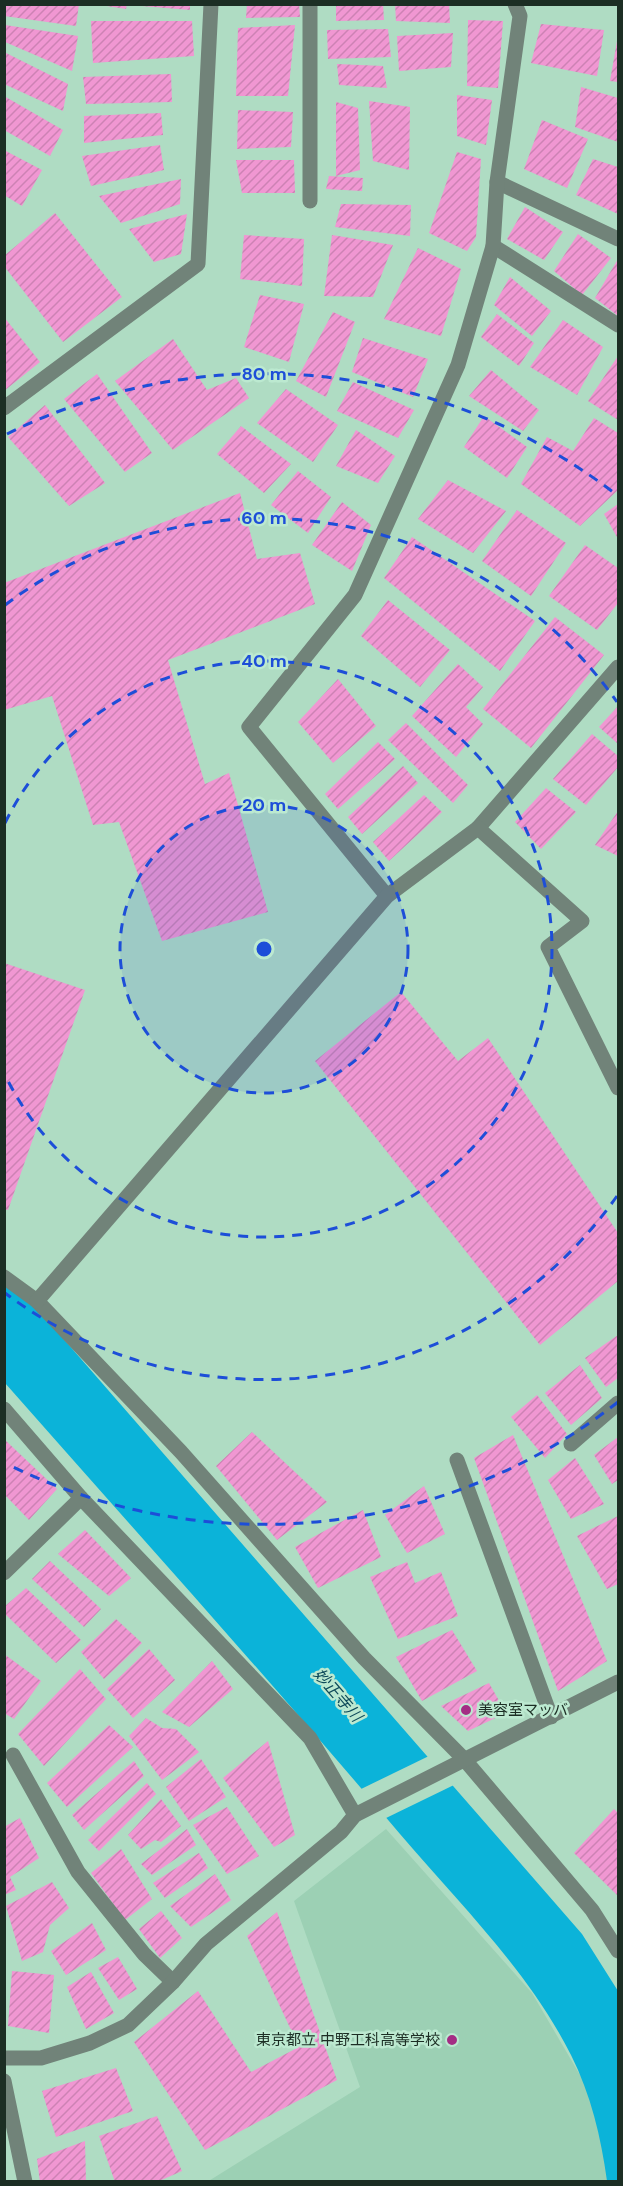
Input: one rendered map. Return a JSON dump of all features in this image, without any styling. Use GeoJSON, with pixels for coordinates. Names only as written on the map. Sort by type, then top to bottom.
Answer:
{"type":"FeatureCollection","features":[{"type":"Feature","properties":{"kind":"street"},"geometry":{"type":"LineString","coordinates":[[4,408],[198,264],[212,4]]}},
{"type":"Feature","properties":{"kind":"street"},"geometry":{"type":"LineString","coordinates":[[310,4],[310,201]]}},
{"type":"Feature","properties":{"kind":"street"},"geometry":{"type":"LineString","coordinates":[[387,896],[249,727],[355,595],[458,365],[493,246],[497,182],[520,16],[515,4]]}},
{"type":"Feature","properties":{"kind":"street"},"geometry":{"type":"LineString","coordinates":[[497,182],[618,239]]}},
{"type":"Feature","properties":{"kind":"street"},"geometry":{"type":"LineString","coordinates":[[493,246],[618,325]]}},
{"type":"Feature","properties":{"kind":"street"},"geometry":{"type":"LineString","coordinates":[[37,1301],[387,896],[478,828],[618,668]]}},
{"type":"Feature","properties":{"kind":"street"},"geometry":{"type":"LineString","coordinates":[[478,828],[582,921],[548,947],[618,1089]]}},
{"type":"Feature","properties":{"kind":"street"},"geometry":{"type":"LineString","coordinates":[[4,1277],[37,1301],[181,1452],[364,1658],[464,1760],[592,1910],[618,1951]]}},
{"type":"Feature","properties":{"kind":"street"},"geometry":{"type":"LineString","coordinates":[[571,1444],[618,1403]]}},
{"type":"Feature","properties":{"kind":"street"},"geometry":{"type":"LineString","coordinates":[[4,1409],[81,1498],[310,1738],[355,1815]]}},
{"type":"Feature","properties":{"kind":"street"},"geometry":{"type":"LineString","coordinates":[[457,1460],[551,1717]]}},
{"type":"Feature","properties":{"kind":"street"},"geometry":{"type":"LineString","coordinates":[[4,1573],[81,1498]]}},
{"type":"Feature","properties":{"kind":"street"},"geometry":{"type":"LineString","coordinates":[[4,2058],[40,2058],[90,2043],[128,2025],[173,1982],[206,1944],[341,1832],[355,1815],[377,1806],[618,1682]]}},
{"type":"Feature","properties":{"kind":"street"},"geometry":{"type":"LineString","coordinates":[[13,1755],[78,1872],[144,1954],[173,1982]]}},
{"type":"Feature","properties":{"kind":"street"},"geometry":{"type":"LineString","coordinates":[[4,2081],[25,2181]]}},
{"type":"Feature","properties":{"kind":"shaded area","name":"東京都立 中野工科高等学校"},"geometry":{"type":"Polygon","coordinates":[[[386,1829],[532,1993],[594,2099],[616,2182],[207,2182],[360,2087],[294,1901],[386,1829]]]}},
{"type":"Feature","properties":{"kind":"water","name":"妙正寺川"},"geometry":{"type":"Polygon","coordinates":[[[4,1284],[41,1313],[582,1934],[618,1991],[618,2181],[607,2181],[594,2116],[571,2055],[535,1995],[514,1967],[204,1607],[5,1383],[4,1284]]]}},
{"type":"Feature","properties":{"kind":"pier"},"geometry":{"type":"Polygon","coordinates":[[[431,1755],[456,1784],[384,1819],[359,1790],[431,1755]]]}},
{"type":"Feature","properties":{"kind":"building"},"geometry":{"type":"Polygon","coordinates":[[[4,4],[79,4],[76,26],[4,16],[4,4]]]}},
{"type":"Feature","properties":{"kind":"building"},"geometry":{"type":"Polygon","coordinates":[[[94,4],[127,4],[126,9],[94,4]]]}},
{"type":"Feature","properties":{"kind":"building"},"geometry":{"type":"Polygon","coordinates":[[[247,4],[299,4],[300,17],[246,18],[247,4]]]}},
{"type":"Feature","properties":{"kind":"building"},"geometry":{"type":"Polygon","coordinates":[[[336,4],[383,4],[384,20],[336,21],[336,4]]]}},
{"type":"Feature","properties":{"kind":"building"},"geometry":{"type":"Polygon","coordinates":[[[395,4],[449,4],[450,23],[396,21],[395,4]]]}},
{"type":"Feature","properties":{"kind":"building"},"geometry":{"type":"Polygon","coordinates":[[[190,5],[190,10],[142,6],[190,5]]]}},
{"type":"Feature","properties":{"kind":"building"},"geometry":{"type":"Polygon","coordinates":[[[468,20],[503,21],[498,88],[467,86],[468,20]]]}},
{"type":"Feature","properties":{"kind":"building"},"geometry":{"type":"Polygon","coordinates":[[[91,21],[192,21],[194,56],[93,63],[91,21]]]}},
{"type":"Feature","properties":{"kind":"building"},"geometry":{"type":"Polygon","coordinates":[[[541,24],[604,30],[597,76],[531,63],[541,24]]]}},
{"type":"Feature","properties":{"kind":"building"},"geometry":{"type":"Polygon","coordinates":[[[5,25],[78,36],[72,71],[5,42],[5,25]]]}},
{"type":"Feature","properties":{"kind":"building"},"geometry":{"type":"Polygon","coordinates":[[[295,25],[288,96],[236,96],[238,28],[295,25]]]}},
{"type":"Feature","properties":{"kind":"building"},"geometry":{"type":"Polygon","coordinates":[[[388,29],[391,57],[328,59],[327,30],[388,29]]]}},
{"type":"Feature","properties":{"kind":"building"},"geometry":{"type":"Polygon","coordinates":[[[453,33],[451,67],[399,71],[397,36],[453,33]]]}},
{"type":"Feature","properties":{"kind":"building"},"geometry":{"type":"Polygon","coordinates":[[[618,41],[618,82],[610,81],[618,41]]]}},
{"type":"Feature","properties":{"kind":"building"},"geometry":{"type":"Polygon","coordinates":[[[4,52],[68,84],[63,111],[4,84],[4,52]]]}},
{"type":"Feature","properties":{"kind":"building"},"geometry":{"type":"Polygon","coordinates":[[[337,64],[383,66],[387,88],[339,85],[337,64]]]}},
{"type":"Feature","properties":{"kind":"building"},"geometry":{"type":"Polygon","coordinates":[[[171,74],[172,102],[86,104],[83,77],[171,74]]]}},
{"type":"Feature","properties":{"kind":"building"},"geometry":{"type":"Polygon","coordinates":[[[581,87],[618,98],[618,142],[575,127],[581,87]]]}},
{"type":"Feature","properties":{"kind":"building"},"geometry":{"type":"Polygon","coordinates":[[[457,95],[492,100],[486,145],[457,136],[457,95]]]}},
{"type":"Feature","properties":{"kind":"building"},"geometry":{"type":"Polygon","coordinates":[[[4,96],[63,130],[50,156],[4,130],[4,96]]]}},
{"type":"Feature","properties":{"kind":"building"},"geometry":{"type":"Polygon","coordinates":[[[369,101],[410,107],[409,170],[373,161],[369,101]]]}},
{"type":"Feature","properties":{"kind":"building"},"geometry":{"type":"Polygon","coordinates":[[[336,102],[358,108],[360,170],[336,176],[336,102]]]}},
{"type":"Feature","properties":{"kind":"building"},"geometry":{"type":"Polygon","coordinates":[[[238,110],[293,112],[291,147],[237,149],[238,110]]]}},
{"type":"Feature","properties":{"kind":"building"},"geometry":{"type":"Polygon","coordinates":[[[161,113],[163,135],[84,143],[84,116],[161,113]]]}},
{"type":"Feature","properties":{"kind":"building"},"geometry":{"type":"Polygon","coordinates":[[[542,120],[588,139],[567,188],[524,169],[542,120]]]}},
{"type":"Feature","properties":{"kind":"building"},"geometry":{"type":"Polygon","coordinates":[[[160,145],[164,170],[91,186],[82,156],[160,145]]]}},
{"type":"Feature","properties":{"kind":"building"},"geometry":{"type":"Polygon","coordinates":[[[4,150],[42,170],[22,206],[4,195],[4,150]]]}},
{"type":"Feature","properties":{"kind":"building"},"geometry":{"type":"Polygon","coordinates":[[[457,152],[481,159],[476,237],[467,251],[429,233],[457,152]]]}},
{"type":"Feature","properties":{"kind":"building"},"geometry":{"type":"Polygon","coordinates":[[[593,159],[618,167],[618,214],[576,195],[593,159]]]}},
{"type":"Feature","properties":{"kind":"building"},"geometry":{"type":"Polygon","coordinates":[[[236,160],[294,160],[295,193],[242,193],[236,160]]]}},
{"type":"Feature","properties":{"kind":"building"},"geometry":{"type":"Polygon","coordinates":[[[329,176],[363,178],[362,191],[326,189],[329,176]]]}},
{"type":"Feature","properties":{"kind":"building"},"geometry":{"type":"Polygon","coordinates":[[[181,179],[180,204],[121,223],[99,196],[181,179]]]}},
{"type":"Feature","properties":{"kind":"building"},"geometry":{"type":"Polygon","coordinates":[[[341,204],[411,205],[410,236],[335,227],[341,204]]]}},
{"type":"Feature","properties":{"kind":"building"},"geometry":{"type":"Polygon","coordinates":[[[525,207],[563,232],[544,260],[507,239],[525,207]]]}},
{"type":"Feature","properties":{"kind":"building"},"geometry":{"type":"Polygon","coordinates":[[[55,213],[122,297],[63,342],[4,266],[4,256],[55,213]]]}},
{"type":"Feature","properties":{"kind":"building"},"geometry":{"type":"Polygon","coordinates":[[[187,214],[181,254],[154,262],[129,229],[187,214]]]}},
{"type":"Feature","properties":{"kind":"building"},"geometry":{"type":"Polygon","coordinates":[[[578,234],[611,258],[582,295],[554,271],[578,234]]]}},
{"type":"Feature","properties":{"kind":"building"},"geometry":{"type":"Polygon","coordinates":[[[244,235],[304,239],[302,286],[240,279],[244,235]]]}},
{"type":"Feature","properties":{"kind":"building"},"geometry":{"type":"Polygon","coordinates":[[[332,235],[393,245],[373,297],[324,296],[332,235]]]}},
{"type":"Feature","properties":{"kind":"building"},"geometry":{"type":"Polygon","coordinates":[[[418,248],[461,269],[441,336],[384,319],[418,248]]]}},
{"type":"Feature","properties":{"kind":"building"},"geometry":{"type":"Polygon","coordinates":[[[618,259],[618,316],[595,298],[618,259]]]}},
{"type":"Feature","properties":{"kind":"building"},"geometry":{"type":"Polygon","coordinates":[[[510,277],[551,311],[532,336],[494,305],[510,277]]]}},
{"type":"Feature","properties":{"kind":"building"},"geometry":{"type":"Polygon","coordinates":[[[260,295],[304,304],[289,362],[244,347],[260,295]]]}},
{"type":"Feature","properties":{"kind":"building"},"geometry":{"type":"Polygon","coordinates":[[[333,312],[355,322],[326,397],[296,381],[333,312]]]}},
{"type":"Feature","properties":{"kind":"building"},"geometry":{"type":"Polygon","coordinates":[[[497,314],[534,343],[519,366],[481,337],[497,314]]]}},
{"type":"Feature","properties":{"kind":"building"},"geometry":{"type":"Polygon","coordinates":[[[4,317],[40,362],[4,391],[4,317]]]}},
{"type":"Feature","properties":{"kind":"building"},"geometry":{"type":"Polygon","coordinates":[[[563,320],[603,347],[577,395],[530,367],[563,320]]]}},
{"type":"Feature","properties":{"kind":"building"},"geometry":{"type":"Polygon","coordinates":[[[363,338],[428,359],[413,397],[352,372],[363,338]]]}},
{"type":"Feature","properties":{"kind":"building"},"geometry":{"type":"Polygon","coordinates":[[[173,339],[207,390],[236,378],[249,398],[173,450],[115,381],[173,339]]]}},
{"type":"Feature","properties":{"kind":"building"},"geometry":{"type":"Polygon","coordinates":[[[618,356],[618,420],[588,401],[618,356]]]}},
{"type":"Feature","properties":{"kind":"building"},"geometry":{"type":"Polygon","coordinates":[[[491,370],[539,410],[523,431],[469,396],[491,370]]]}},
{"type":"Feature","properties":{"kind":"building"},"geometry":{"type":"Polygon","coordinates":[[[97,374],[152,453],[125,472],[64,399],[97,374]]]}},
{"type":"Feature","properties":{"kind":"building"},"geometry":{"type":"Polygon","coordinates":[[[353,382],[414,410],[398,438],[337,411],[353,382]]]}},
{"type":"Feature","properties":{"kind":"building"},"geometry":{"type":"Polygon","coordinates":[[[286,389],[338,425],[313,462],[257,423],[286,389]]]}},
{"type":"Feature","properties":{"kind":"building"},"geometry":{"type":"Polygon","coordinates":[[[45,405],[105,483],[69,506],[8,437],[45,405]]]}},
{"type":"Feature","properties":{"kind":"building"},"geometry":{"type":"Polygon","coordinates":[[[484,416],[527,447],[507,478],[464,447],[484,416]]]}},
{"type":"Feature","properties":{"kind":"building"},"geometry":{"type":"Polygon","coordinates":[[[594,418],[618,433],[618,490],[580,526],[521,484],[547,437],[573,451],[594,418]]]}},
{"type":"Feature","properties":{"kind":"building"},"geometry":{"type":"Polygon","coordinates":[[[241,426],[291,464],[264,493],[217,454],[241,426]]]}},
{"type":"Feature","properties":{"kind":"building"},"geometry":{"type":"Polygon","coordinates":[[[356,430],[395,456],[378,483],[336,466],[356,430]]]}},
{"type":"Feature","properties":{"kind":"building"},"geometry":{"type":"Polygon","coordinates":[[[298,471],[331,497],[308,533],[271,505],[298,471]]]}},
{"type":"Feature","properties":{"kind":"building"},"geometry":{"type":"Polygon","coordinates":[[[448,480],[506,511],[473,553],[418,519],[448,480]]]}},
{"type":"Feature","properties":{"kind":"building"},"geometry":{"type":"Polygon","coordinates":[[[240,493],[257,559],[300,553],[315,604],[168,660],[205,784],[229,773],[268,912],[162,941],[119,822],[93,825],[52,696],[4,710],[4,583],[240,493]]]}},
{"type":"Feature","properties":{"kind":"building"},"geometry":{"type":"Polygon","coordinates":[[[342,502],[371,525],[352,571],[312,545],[342,502]]]}},
{"type":"Feature","properties":{"kind":"building"},"geometry":{"type":"Polygon","coordinates":[[[618,504],[618,539],[604,514],[618,504]]]}},
{"type":"Feature","properties":{"kind":"building"},"geometry":{"type":"Polygon","coordinates":[[[517,510],[566,543],[531,596],[482,561],[517,510]]]}},
{"type":"Feature","properties":{"kind":"building"},"geometry":{"type":"Polygon","coordinates":[[[412,537],[535,621],[500,671],[384,578],[412,537]]]}},
{"type":"Feature","properties":{"kind":"building"},"geometry":{"type":"Polygon","coordinates":[[[585,545],[618,568],[618,603],[597,630],[549,596],[585,545]]]}},
{"type":"Feature","properties":{"kind":"building"},"geometry":{"type":"Polygon","coordinates":[[[388,600],[450,650],[420,687],[361,636],[388,600]]]}},
{"type":"Feature","properties":{"kind":"building"},"geometry":{"type":"Polygon","coordinates":[[[555,617],[604,655],[531,748],[483,709],[555,617]]]}},
{"type":"Feature","properties":{"kind":"building"},"geometry":{"type":"Polygon","coordinates":[[[458,664],[483,687],[466,707],[483,724],[456,757],[412,716],[458,664]]]}},
{"type":"Feature","properties":{"kind":"building"},"geometry":{"type":"Polygon","coordinates":[[[338,679],[376,726],[333,763],[298,722],[338,679]]]}},
{"type":"Feature","properties":{"kind":"building"},"geometry":{"type":"Polygon","coordinates":[[[618,706],[618,744],[599,727],[618,706]]]}},
{"type":"Feature","properties":{"kind":"building"},"geometry":{"type":"Polygon","coordinates":[[[406,723],[468,785],[453,803],[388,740],[406,723]]]}},
{"type":"Feature","properties":{"kind":"building"},"geometry":{"type":"Polygon","coordinates":[[[592,734],[618,756],[618,767],[586,805],[553,779],[592,734]]]}},
{"type":"Feature","properties":{"kind":"building"},"geometry":{"type":"Polygon","coordinates":[[[378,742],[395,759],[338,809],[325,794],[378,742]]]}},
{"type":"Feature","properties":{"kind":"building"},"geometry":{"type":"Polygon","coordinates":[[[403,766],[418,783],[362,834],[348,817],[403,766]]]}},
{"type":"Feature","properties":{"kind":"building"},"geometry":{"type":"Polygon","coordinates":[[[546,788],[576,812],[541,849],[515,822],[546,788]]]}},
{"type":"Feature","properties":{"kind":"building"},"geometry":{"type":"Polygon","coordinates":[[[424,795],[442,812],[389,861],[373,842],[424,795]]]}},
{"type":"Feature","properties":{"kind":"building"},"geometry":{"type":"Polygon","coordinates":[[[618,811],[618,856],[595,845],[618,811]]]}},
{"type":"Feature","properties":{"kind":"building"},"geometry":{"type":"Polygon","coordinates":[[[4,963],[85,990],[8,1210],[4,1209],[4,963]]]}},
{"type":"Feature","properties":{"kind":"building"},"geometry":{"type":"Polygon","coordinates":[[[401,992],[458,1061],[488,1038],[618,1233],[618,1281],[540,1345],[315,1061],[401,992]]]}},
{"type":"Feature","properties":{"kind":"building"},"geometry":{"type":"Polygon","coordinates":[[[618,1335],[618,1378],[606,1387],[585,1358],[618,1335]]]}},
{"type":"Feature","properties":{"kind":"building"},"geometry":{"type":"Polygon","coordinates":[[[580,1365],[602,1398],[571,1425],[545,1393],[580,1365]]]}},
{"type":"Feature","properties":{"kind":"building"},"geometry":{"type":"Polygon","coordinates":[[[537,1395],[567,1434],[545,1458],[511,1417],[537,1395]]]}},
{"type":"Feature","properties":{"kind":"building"},"geometry":{"type":"Polygon","coordinates":[[[252,1432],[327,1502],[277,1540],[216,1466],[252,1432]]]}},
{"type":"Feature","properties":{"kind":"building"},"geometry":{"type":"Polygon","coordinates":[[[513,1435],[607,1661],[558,1691],[474,1458],[513,1435]]]}},
{"type":"Feature","properties":{"kind":"building"},"geometry":{"type":"Polygon","coordinates":[[[618,1437],[618,1480],[612,1484],[594,1455],[618,1437]]]}},
{"type":"Feature","properties":{"kind":"building"},"geometry":{"type":"Polygon","coordinates":[[[4,1439],[57,1489],[29,1520],[4,1494],[4,1439]]]}},
{"type":"Feature","properties":{"kind":"building"},"geometry":{"type":"Polygon","coordinates":[[[575,1458],[604,1504],[571,1519],[548,1480],[575,1458]]]}},
{"type":"Feature","properties":{"kind":"building"},"geometry":{"type":"Polygon","coordinates":[[[424,1486],[445,1534],[407,1553],[385,1515],[424,1486]]]}},
{"type":"Feature","properties":{"kind":"building"},"geometry":{"type":"Polygon","coordinates":[[[363,1510],[381,1557],[318,1588],[295,1547],[363,1510]]]}},
{"type":"Feature","properties":{"kind":"building"},"geometry":{"type":"Polygon","coordinates":[[[618,1516],[618,1584],[607,1589],[577,1536],[618,1516]]]}},
{"type":"Feature","properties":{"kind":"building"},"geometry":{"type":"Polygon","coordinates":[[[85,1530],[131,1578],[109,1596],[58,1554],[85,1530]]]}},
{"type":"Feature","properties":{"kind":"building"},"geometry":{"type":"Polygon","coordinates":[[[50,1561],[101,1609],[84,1627],[32,1579],[50,1561]]]}},
{"type":"Feature","properties":{"kind":"building"},"geometry":{"type":"Polygon","coordinates":[[[407,1562],[415,1583],[441,1572],[458,1616],[398,1639],[370,1577],[407,1562]]]}},
{"type":"Feature","properties":{"kind":"building"},"geometry":{"type":"Polygon","coordinates":[[[26,1588],[81,1640],[56,1663],[4,1613],[4,1607],[26,1588]]]}},
{"type":"Feature","properties":{"kind":"building"},"geometry":{"type":"Polygon","coordinates":[[[116,1619],[142,1643],[104,1679],[81,1652],[116,1619]]]}},
{"type":"Feature","properties":{"kind":"building"},"geometry":{"type":"Polygon","coordinates":[[[452,1630],[477,1671],[422,1701],[396,1657],[452,1630]]]}},
{"type":"Feature","properties":{"kind":"building"},"geometry":{"type":"Polygon","coordinates":[[[149,1649],[175,1680],[133,1718],[107,1689],[149,1649]]]}},
{"type":"Feature","properties":{"kind":"building"},"geometry":{"type":"Polygon","coordinates":[[[4,1654],[41,1681],[14,1719],[4,1713],[4,1654]]]}},
{"type":"Feature","properties":{"kind":"building"},"geometry":{"type":"Polygon","coordinates":[[[212,1661],[233,1689],[189,1727],[162,1712],[212,1661]]]}},
{"type":"Feature","properties":{"kind":"building"},"geometry":{"type":"Polygon","coordinates":[[[80,1669],[106,1699],[44,1766],[18,1734],[80,1669]]]}},
{"type":"Feature","properties":{"kind":"building"},"geometry":{"type":"Polygon","coordinates":[[[489,1683],[506,1713],[468,1731],[441,1706],[489,1683]]]}},
{"type":"Feature","properties":{"kind":"building"},"geometry":{"type":"Polygon","coordinates":[[[146,1718],[162,1728],[176,1729],[199,1752],[162,1780],[129,1736],[146,1718]]]}},
{"type":"Feature","properties":{"kind":"building"},"geometry":{"type":"Polygon","coordinates":[[[109,1725],[133,1747],[67,1807],[47,1783],[109,1725]]]}},
{"type":"Feature","properties":{"kind":"building"},"geometry":{"type":"Polygon","coordinates":[[[268,1741],[295,1835],[274,1847],[223,1778],[268,1741]]]}},
{"type":"Feature","properties":{"kind":"building"},"geometry":{"type":"Polygon","coordinates":[[[201,1759],[226,1797],[189,1821],[166,1787],[201,1759]]]}},
{"type":"Feature","properties":{"kind":"building"},"geometry":{"type":"Polygon","coordinates":[[[134,1761],[144,1776],[84,1830],[72,1815],[134,1761]]]}},
{"type":"Feature","properties":{"kind":"building"},"geometry":{"type":"Polygon","coordinates":[[[147,1783],[156,1794],[99,1851],[88,1840],[147,1783]]]}},
{"type":"Feature","properties":{"kind":"building"},"geometry":{"type":"Polygon","coordinates":[[[161,1799],[181,1826],[161,1842],[155,1840],[141,1849],[128,1835],[161,1799]]]}},
{"type":"Feature","properties":{"kind":"building"},"geometry":{"type":"Polygon","coordinates":[[[227,1807],[259,1856],[227,1874],[193,1825],[227,1807]]]}},
{"type":"Feature","properties":{"kind":"building"},"geometry":{"type":"Polygon","coordinates":[[[614,1809],[618,1813],[618,1896],[574,1853],[614,1809]]]}},
{"type":"Feature","properties":{"kind":"building"},"geometry":{"type":"Polygon","coordinates":[[[20,1818],[39,1858],[10,1877],[16,1890],[4,1895],[4,1827],[20,1818]]]}},
{"type":"Feature","properties":{"kind":"building"},"geometry":{"type":"Polygon","coordinates":[[[187,1829],[196,1845],[152,1875],[141,1864],[187,1829]]]}},
{"type":"Feature","properties":{"kind":"building"},"geometry":{"type":"Polygon","coordinates":[[[121,1849],[152,1899],[125,1920],[91,1873],[121,1849]]]}},
{"type":"Feature","properties":{"kind":"building"},"geometry":{"type":"Polygon","coordinates":[[[199,1853],[208,1868],[165,1898],[153,1883],[199,1853]]]}},
{"type":"Feature","properties":{"kind":"building"},"geometry":{"type":"Polygon","coordinates":[[[215,1874],[231,1900],[191,1927],[170,1906],[215,1874]]]}},
{"type":"Feature","properties":{"kind":"building"},"geometry":{"type":"Polygon","coordinates":[[[52,1882],[69,1908],[50,1925],[43,1952],[22,1961],[6,1906],[52,1882]]]}},
{"type":"Feature","properties":{"kind":"building"},"geometry":{"type":"Polygon","coordinates":[[[161,1911],[182,1938],[160,1958],[139,1929],[161,1911]]]}},
{"type":"Feature","properties":{"kind":"building"},"geometry":{"type":"Polygon","coordinates":[[[277,1912],[337,2080],[205,2150],[134,2042],[198,1991],[251,2072],[299,2047],[247,1936],[277,1912]]]}},
{"type":"Feature","properties":{"kind":"building"},"geometry":{"type":"Polygon","coordinates":[[[92,1923],[106,1950],[66,1975],[51,1951],[92,1923]]]}},
{"type":"Feature","properties":{"kind":"building"},"geometry":{"type":"Polygon","coordinates":[[[118,1957],[137,1989],[119,2000],[98,1968],[118,1957]]]}},
{"type":"Feature","properties":{"kind":"building"},"geometry":{"type":"Polygon","coordinates":[[[12,1971],[54,1975],[49,2033],[8,2026],[12,1971]]]}},
{"type":"Feature","properties":{"kind":"building"},"geometry":{"type":"Polygon","coordinates":[[[91,1972],[114,2013],[86,2029],[67,1987],[91,1972]]]}},
{"type":"Feature","properties":{"kind":"building"},"geometry":{"type":"Polygon","coordinates":[[[116,2068],[133,2111],[56,2137],[42,2091],[116,2068]]]}},
{"type":"Feature","properties":{"kind":"building"},"geometry":{"type":"Polygon","coordinates":[[[157,2116],[182,2171],[157,2182],[115,2182],[99,2136],[157,2116]]]}},
{"type":"Feature","properties":{"kind":"building"},"geometry":{"type":"Polygon","coordinates":[[[85,2141],[86,2182],[40,2182],[37,2159],[85,2141]]]}},
{"type":"Feature","properties":{"kind":"place","name":"美容室マッバ"},"geometry":{"type":"Point","coordinates":[466,1710]}},
{"type":"Feature","properties":{"kind":"place","name":"東京都立 中野工科高等学校"},"geometry":{"type":"Point","coordinates":[452,2040]}}]}
